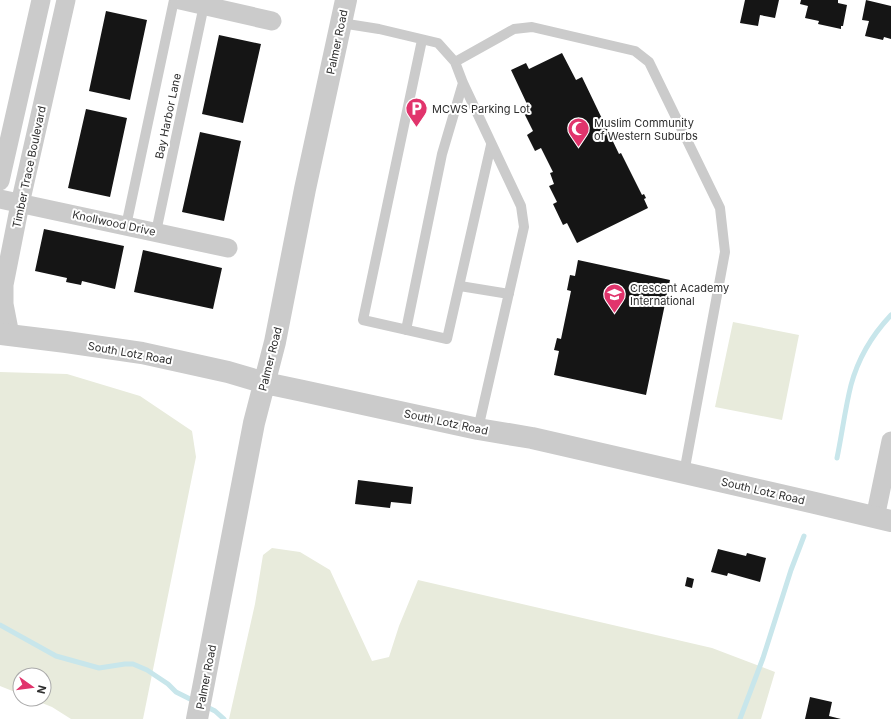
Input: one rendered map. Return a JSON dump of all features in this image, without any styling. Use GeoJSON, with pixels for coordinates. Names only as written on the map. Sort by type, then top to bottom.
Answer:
{"type":"FeatureCollection","features":[{"type":"Feature","properties":{"kind":"street"},"geometry":{"type":"LineString","coordinates":[[0,181],[41,0]]}},
{"type":"Feature","properties":{"kind":"street","name":"Timber Trace Boulevard"},"geometry":{"type":"LineString","coordinates":[[5,334],[4,285],[20,204],[66,0]]}},
{"type":"Feature","properties":{"kind":"street"},"geometry":{"type":"LineString","coordinates":[[180,0],[272,21]]}},
{"type":"Feature","properties":{"kind":"street","name":"Palmer Road"},"geometry":{"type":"LineString","coordinates":[[197,719],[254,423],[275,342],[305,189],[346,0]]}},
{"type":"Feature","properties":{"kind":"street","name":"Knollwood Drive"},"geometry":{"type":"LineString","coordinates":[[0,199],[228,248]]}},
{"type":"Feature","properties":{"kind":"street","name":"South Lotz Road"},"geometry":{"type":"LineString","coordinates":[[5,334],[142,353],[228,372],[265,383],[478,429],[532,438],[883,519]]}},
{"type":"Feature","properties":{"kind":"street"},"geometry":{"type":"LineString","coordinates":[[883,519],[891,441]]}},
{"type":"Feature","properties":{"kind":"lane","name":"Bay Harbor Lane"},"geometry":{"type":"LineString","coordinates":[[126,226],[174,0]]}},
{"type":"Feature","properties":{"kind":"lane","name":"Bay Harbor Lane"},"geometry":{"type":"LineString","coordinates":[[156,232],[204,5]]}},
{"type":"Feature","properties":{"kind":"lane"},"geometry":{"type":"LineString","coordinates":[[341,23],[379,29],[438,43],[455,62],[462,83],[521,206],[524,227],[478,429]]}},
{"type":"Feature","properties":{"kind":"lane"},"geometry":{"type":"LineString","coordinates":[[455,62],[514,29],[532,27],[635,51],[649,62],[720,208],[725,252],[684,473]]}},
{"type":"Feature","properties":{"kind":"lane"},"geometry":{"type":"LineString","coordinates":[[422,40],[363,320],[447,339],[491,145]]}},
{"type":"Feature","properties":{"kind":"lane"},"geometry":{"type":"LineString","coordinates":[[406,330],[442,154],[462,83]]}},
{"type":"Feature","properties":{"kind":"lane"},"geometry":{"type":"LineString","coordinates":[[460,286],[509,294]]}},
{"type":"Feature","properties":{"kind":"shaded area"},"geometry":{"type":"Polygon","coordinates":[[[733,322],[799,335],[782,420],[715,407],[733,322]]]}},
{"type":"Feature","properties":{"kind":"shaded area"},"geometry":{"type":"Polygon","coordinates":[[[0,372],[67,374],[140,396],[192,431],[196,457],[143,719],[71,719],[52,707],[52,667],[12,667],[12,691],[0,686],[0,372]]]}},
{"type":"Feature","properties":{"kind":"shaded area"},"geometry":{"type":"Polygon","coordinates":[[[272,548],[300,552],[330,570],[372,661],[389,657],[399,626],[418,580],[712,648],[775,672],[761,719],[229,719],[255,604],[263,555],[272,548]]]}},
{"type":"Feature","properties":{"kind":"building"},"geometry":{"type":"Polygon","coordinates":[[[745,0],[779,0],[775,18],[760,15],[758,26],[740,23],[745,0]]]}},
{"type":"Feature","properties":{"kind":"building"},"geometry":{"type":"Polygon","coordinates":[[[801,0],[838,0],[838,3],[847,5],[843,26],[841,26],[841,29],[818,24],[819,21],[805,18],[808,6],[800,4],[801,0]]]}},
{"type":"Feature","properties":{"kind":"building"},"geometry":{"type":"Polygon","coordinates":[[[866,0],[891,6],[891,39],[884,37],[883,40],[865,36],[869,21],[862,20],[866,0]]]}},
{"type":"Feature","properties":{"kind":"building"},"geometry":{"type":"Polygon","coordinates":[[[106,11],[147,20],[130,100],[89,91],[106,11]]]}},
{"type":"Feature","properties":{"kind":"building"},"geometry":{"type":"Polygon","coordinates":[[[219,35],[261,44],[243,123],[202,114],[219,35]]]}},
{"type":"Feature","properties":{"kind":"building","name":"Muslim Community of Western Suburbs"},"geometry":{"type":"Polygon","coordinates":[[[562,53],[576,80],[582,77],[619,154],[621,153],[642,195],[644,194],[646,198],[644,199],[648,208],[577,243],[567,223],[563,225],[553,204],[557,202],[549,186],[554,184],[550,173],[553,172],[541,148],[535,151],[527,135],[533,131],[521,107],[527,104],[511,70],[526,63],[529,69],[562,53]]]}},
{"type":"Feature","properties":{"kind":"building"},"geometry":{"type":"Polygon","coordinates":[[[86,109],[127,118],[110,197],[68,188],[86,109]]]}},
{"type":"Feature","properties":{"kind":"building"},"geometry":{"type":"Polygon","coordinates":[[[200,132],[241,141],[224,221],[182,212],[200,132]]]}},
{"type":"Feature","properties":{"kind":"building"},"geometry":{"type":"Polygon","coordinates":[[[44,229],[124,246],[115,289],[82,281],[81,285],[66,282],[67,278],[35,271],[44,229]]]}},
{"type":"Feature","properties":{"kind":"building"},"geometry":{"type":"Polygon","coordinates":[[[143,250],[222,268],[213,309],[134,292],[143,250]]]}},
{"type":"Feature","properties":{"kind":"building","name":"Crescent Academy International"},"geometry":{"type":"Polygon","coordinates":[[[578,260],[670,280],[646,395],[554,375],[559,351],[554,350],[557,338],[561,339],[571,291],[567,290],[570,275],[575,276],[578,260]]]}},
{"type":"Feature","properties":{"kind":"building"},"geometry":{"type":"Polygon","coordinates":[[[358,480],[413,487],[411,504],[391,502],[390,508],[355,504],[358,480]]]}},
{"type":"Feature","properties":{"kind":"building"},"geometry":{"type":"Polygon","coordinates":[[[718,549],[746,556],[747,553],[766,558],[760,582],[728,573],[727,576],[711,572],[718,549]]]}},
{"type":"Feature","properties":{"kind":"building"},"geometry":{"type":"Polygon","coordinates":[[[687,577],[694,579],[692,588],[685,586],[687,577]]]}},
{"type":"Feature","properties":{"kind":"building"},"geometry":{"type":"Polygon","coordinates":[[[810,697],[832,702],[829,716],[841,719],[805,719],[810,697]]]}},
{"type":"Feature","properties":{"kind":"waterway"},"geometry":{"type":"LineString","coordinates":[[837,458],[847,403],[854,375],[867,347],[878,330],[891,315]]}},
{"type":"Feature","properties":{"kind":"waterway"},"geometry":{"type":"LineString","coordinates":[[740,719],[763,658],[791,570],[804,536]]}},
{"type":"Feature","properties":{"kind":"waterway"},"geometry":{"type":"LineString","coordinates":[[0,625],[56,656],[99,668],[133,664],[147,670],[168,684],[176,692],[196,702]]}},
{"type":"Feature","properties":{"kind":"waterway"},"geometry":{"type":"LineString","coordinates":[[205,706],[215,711],[224,719]]}},
{"type":"Feature","properties":{"kind":"place","name":"MCWS Parking Lot"},"geometry":{"type":"Point","coordinates":[417,128]}},
{"type":"Feature","properties":{"kind":"place","name":"Muslim Community of Western Suburbs"},"geometry":{"type":"Point","coordinates":[579,148]}},
{"type":"Feature","properties":{"kind":"place","name":"Crescent Academy International"},"geometry":{"type":"Point","coordinates":[615,314]}}]}
